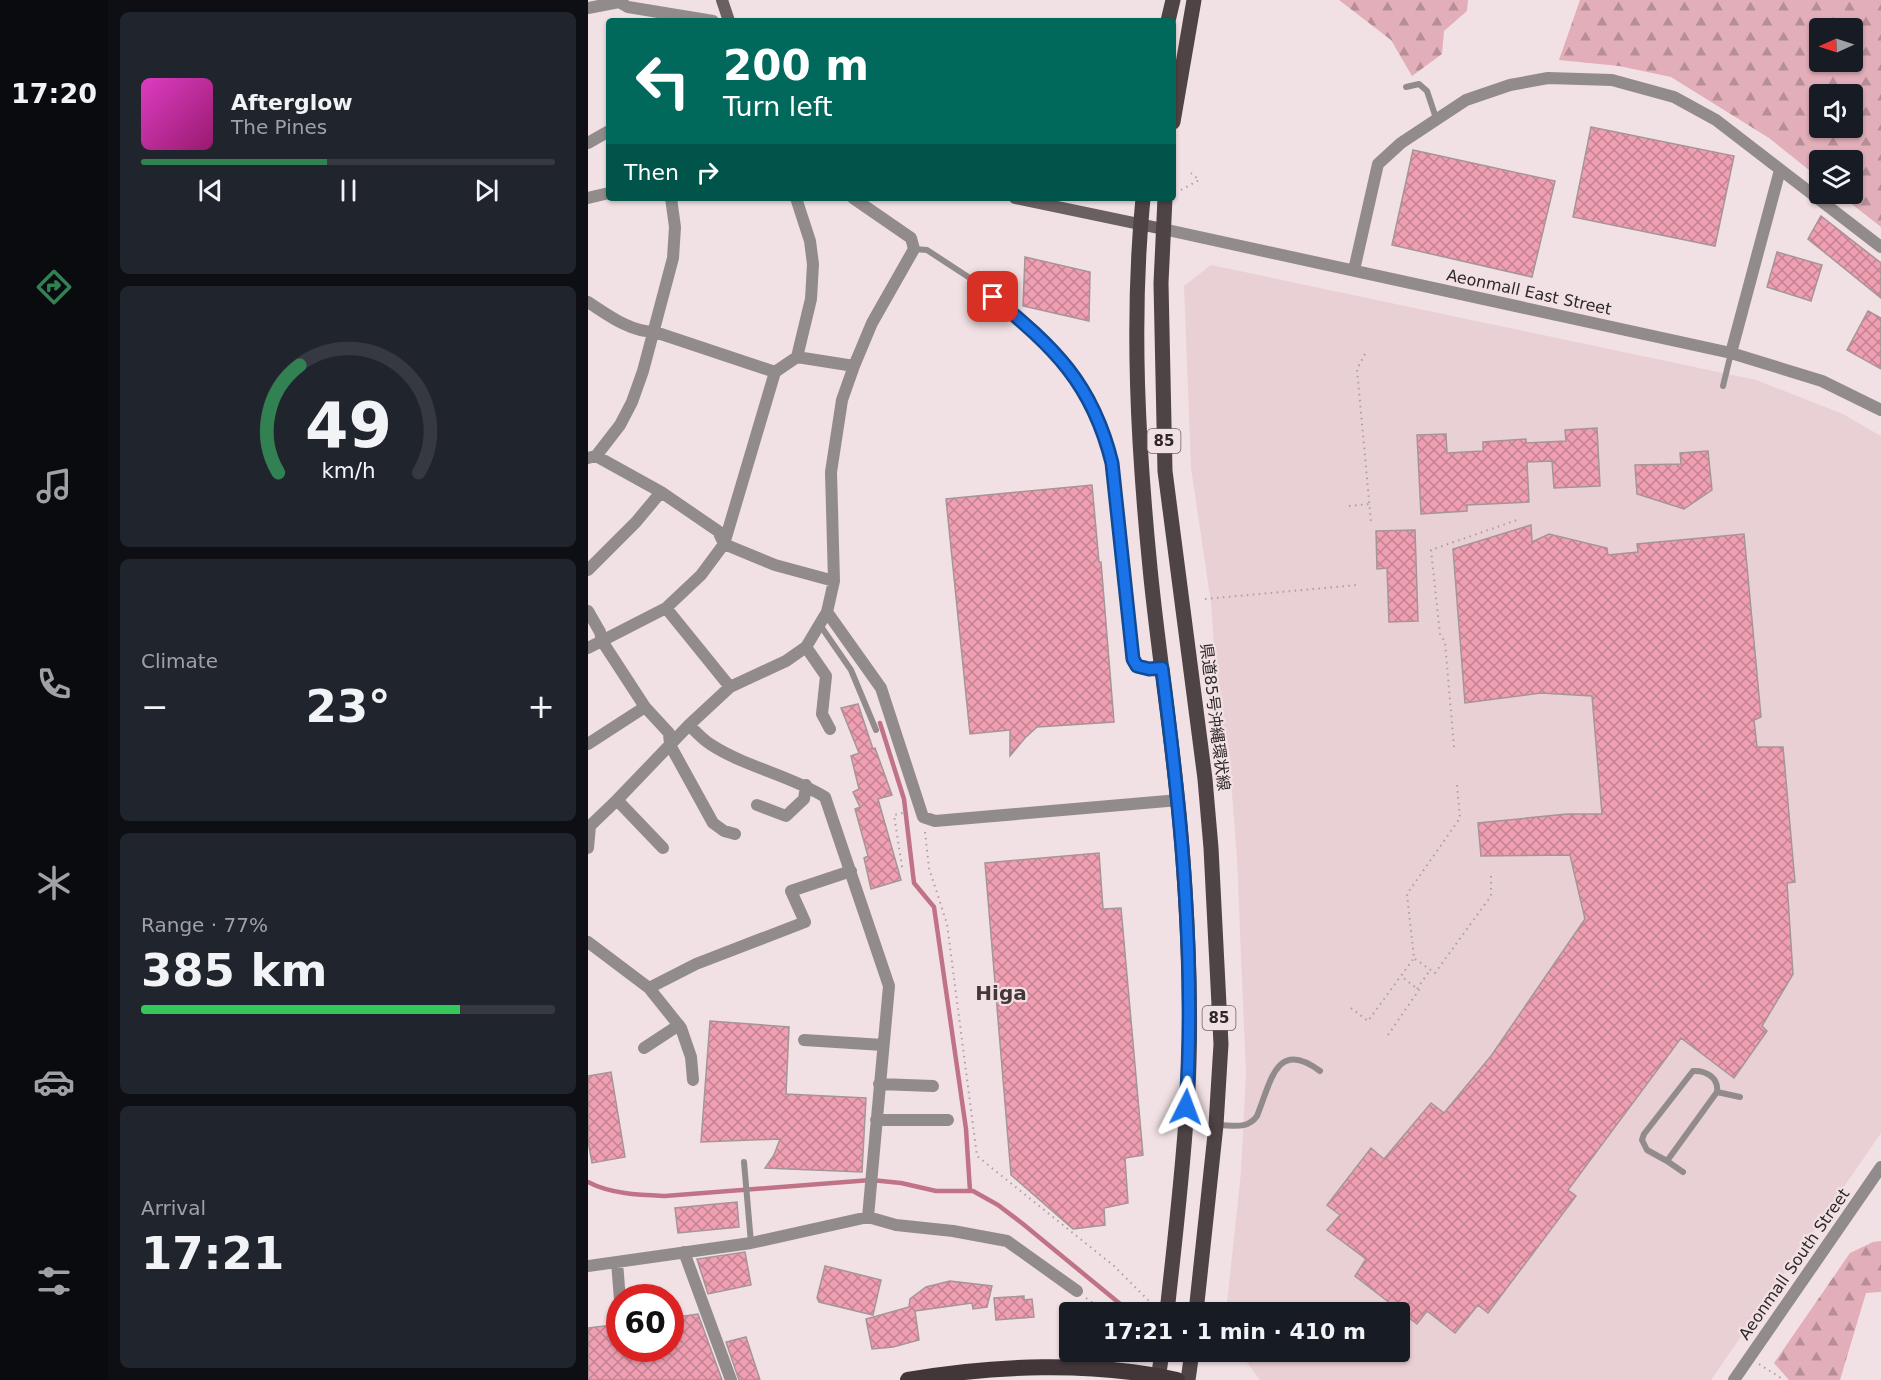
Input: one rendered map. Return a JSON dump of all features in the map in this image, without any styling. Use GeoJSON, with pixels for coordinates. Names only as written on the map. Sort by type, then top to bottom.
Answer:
{"type":"FeatureCollection","features":[{"type":"Feature","properties":{"kind":"highway"},"geometry":{"type":"LineString","coordinates":[[908,1380],[954,1373],[1041,1367],[1107,1370],[1178,1380]]}},
{"type":"Feature","properties":{"kind":"main road"},"geometry":{"type":"LineString","coordinates":[[722,0],[727,18]]}},
{"type":"Feature","properties":{"kind":"main road"},"geometry":{"type":"LineString","coordinates":[[1169,18],[1173,0]]}},
{"type":"Feature","properties":{"kind":"main road"},"geometry":{"type":"LineString","coordinates":[[1176,105],[1194,0]]}},
{"type":"Feature","properties":{"kind":"main road"},"geometry":{"type":"LineString","coordinates":[[1029,201],[1163,229]]}},
{"type":"Feature","properties":{"kind":"main road","name":"85"},"geometry":{"type":"LineString","coordinates":[[1143,201],[1137,281],[1138,399],[1150,570],[1179,800],[1188,952],[1188,1086],[1168,1302]]}},
{"type":"Feature","properties":{"kind":"main road","name":"県道85号沖縄環状線"},"geometry":{"type":"LineString","coordinates":[[1165,201],[1161,305],[1165,471],[1205,778],[1221,1044],[1216,1125],[1197,1302]]}},
{"type":"Feature","properties":{"kind":"main road"},"geometry":{"type":"LineString","coordinates":[[1159,1378],[1161,1362]]}},
{"type":"Feature","properties":{"kind":"main road"},"geometry":{"type":"LineString","coordinates":[[1188,1380],[1191,1362]]}},
{"type":"Feature","properties":{"kind":"street"},"geometry":{"type":"LineString","coordinates":[[588,8],[619,1],[628,7],[695,18]]}},
{"type":"Feature","properties":{"kind":"street"},"geometry":{"type":"LineString","coordinates":[[1354,270],[1378,165],[1401,143],[1466,100],[1510,85],[1548,78],[1612,80],[1674,97],[1716,120],[1881,247]]}},
{"type":"Feature","properties":{"kind":"street"},"geometry":{"type":"LineString","coordinates":[[588,143],[606,133]]}},
{"type":"Feature","properties":{"kind":"street"},"geometry":{"type":"LineString","coordinates":[[1731,353],[1780,170]]}},
{"type":"Feature","properties":{"kind":"street"},"geometry":{"type":"LineString","coordinates":[[588,198],[606,193]]}},
{"type":"Feature","properties":{"kind":"street"},"geometry":{"type":"LineString","coordinates":[[671,201],[675,227],[672,258],[655,332],[632,402],[620,425],[592,457],[661,492],[718,531],[724,544],[775,565],[834,581]]}},
{"type":"Feature","properties":{"kind":"street"},"geometry":{"type":"LineString","coordinates":[[588,648],[666,608],[701,575],[724,544],[775,372],[797,357],[811,299],[813,264],[810,241],[797,201]]}},
{"type":"Feature","properties":{"kind":"street"},"geometry":{"type":"LineString","coordinates":[[588,848],[589,825],[617,800],[689,725],[730,687],[786,661],[806,647],[827,612],[834,581],[831,472],[842,400],[854,366],[882,304],[914,249],[911,238],[858,201]]}},
{"type":"Feature","properties":{"kind":"street","name":"Aeonmall East Street"},"geometry":{"type":"LineString","coordinates":[[1163,229],[1731,353],[1822,381],[1881,410]]}},
{"type":"Feature","properties":{"kind":"street"},"geometry":{"type":"LineString","coordinates":[[588,302],[617,321],[646,332],[655,332],[775,372]]}},
{"type":"Feature","properties":{"kind":"street"},"geometry":{"type":"LineString","coordinates":[[797,357],[854,366]]}},
{"type":"Feature","properties":{"kind":"street"},"geometry":{"type":"LineString","coordinates":[[588,570],[636,522],[661,492]]}},
{"type":"Feature","properties":{"kind":"street"},"geometry":{"type":"LineString","coordinates":[[666,608],[730,687]]}},
{"type":"Feature","properties":{"kind":"street"},"geometry":{"type":"LineString","coordinates":[[588,611],[600,632],[602,641],[645,707],[669,733],[670,745],[713,823],[724,831],[735,834]]}},
{"type":"Feature","properties":{"kind":"street"},"geometry":{"type":"LineString","coordinates":[[827,612],[880,688],[919,814],[935,821],[1179,800]]}},
{"type":"Feature","properties":{"kind":"street"},"geometry":{"type":"LineString","coordinates":[[806,647],[826,676],[822,714],[830,729]]}},
{"type":"Feature","properties":{"kind":"street"},"geometry":{"type":"LineString","coordinates":[[588,744],[645,707]]}},
{"type":"Feature","properties":{"kind":"street"},"geometry":{"type":"LineString","coordinates":[[689,725],[707,742],[726,753],[806,785],[825,797],[889,986],[868,1217]]}},
{"type":"Feature","properties":{"kind":"street"},"geometry":{"type":"LineString","coordinates":[[757,805],[786,816],[804,799],[806,785]]}},
{"type":"Feature","properties":{"kind":"street"},"geometry":{"type":"LineString","coordinates":[[617,800],[663,848]]}},
{"type":"Feature","properties":{"kind":"street"},"geometry":{"type":"LineString","coordinates":[[649,988],[696,964],[805,922],[792,891],[851,871]]}},
{"type":"Feature","properties":{"kind":"street"},"geometry":{"type":"LineString","coordinates":[[588,942],[649,988],[679,1025],[691,1057],[693,1080]]}},
{"type":"Feature","properties":{"kind":"street"},"geometry":{"type":"LineString","coordinates":[[644,1048],[679,1025]]}},
{"type":"Feature","properties":{"kind":"street"},"geometry":{"type":"LineString","coordinates":[[804,1040],[883,1045]]}},
{"type":"Feature","properties":{"kind":"street"},"geometry":{"type":"LineString","coordinates":[[879,1084],[933,1086]]}},
{"type":"Feature","properties":{"kind":"street"},"geometry":{"type":"LineString","coordinates":[[876,1120],[948,1120]]}},
{"type":"Feature","properties":{"kind":"street","name":"Aeonmall South Street"},"geometry":{"type":"LineString","coordinates":[[1734,1380],[1881,1167]]}},
{"type":"Feature","properties":{"kind":"street"},"geometry":{"type":"LineString","coordinates":[[588,1266],[751,1243],[868,1217],[896,1225],[953,1231],[1007,1241],[1077,1291]]}},
{"type":"Feature","properties":{"kind":"street"},"geometry":{"type":"LineString","coordinates":[[684,1252],[731,1380]]}},
{"type":"Feature","properties":{"kind":"street"},"geometry":{"type":"LineString","coordinates":[[617,1262],[619,1284]]}},
{"type":"Feature","properties":{"kind":"lane"},"geometry":{"type":"LineString","coordinates":[[1406,87],[1419,84],[1427,91],[1436,118]]}},
{"type":"Feature","properties":{"kind":"lane"},"geometry":{"type":"LineString","coordinates":[[914,249],[927,250],[979,284],[1051,348],[1080,383],[1106,439],[1112,463],[1133,659],[1137,666],[1149,669],[1162,668]]}},
{"type":"Feature","properties":{"kind":"lane"},"geometry":{"type":"LineString","coordinates":[[1723,386],[1731,353]]}},
{"type":"Feature","properties":{"kind":"lane"},"geometry":{"type":"LineString","coordinates":[[819,625],[851,670],[876,730]]}},
{"type":"Feature","properties":{"kind":"lane"},"geometry":{"type":"LineString","coordinates":[[1216,1125],[1246,1126],[1252,1122],[1257,1116],[1276,1069],[1287,1059],[1303,1060],[1320,1071]]}},
{"type":"Feature","properties":{"kind":"lane"},"geometry":{"type":"LineString","coordinates":[[1667,1161],[1717,1092],[1718,1085],[1705,1072],[1693,1071],[1644,1134],[1642,1140],[1647,1150],[1683,1173]]}},
{"type":"Feature","properties":{"kind":"lane"},"geometry":{"type":"LineString","coordinates":[[1717,1092],[1740,1096]]}},
{"type":"Feature","properties":{"kind":"lane"},"geometry":{"type":"LineString","coordinates":[[744,1162],[751,1243]]}},
{"type":"Feature","properties":{"kind":"path"},"geometry":{"type":"LineString","coordinates":[[1181,189],[1199,180],[1191,173]]}},
{"type":"Feature","properties":{"kind":"path"},"geometry":{"type":"LineString","coordinates":[[1365,354],[1357,369],[1371,522]]}},
{"type":"Feature","properties":{"kind":"path"},"geometry":{"type":"LineString","coordinates":[[1349,506],[1369,504]]}},
{"type":"Feature","properties":{"kind":"path"},"geometry":{"type":"LineString","coordinates":[[1454,747],[1445,642],[1440,634],[1431,550],[1517,520]]}},
{"type":"Feature","properties":{"kind":"path"},"geometry":{"type":"LineString","coordinates":[[1205,600],[1357,585]]}},
{"type":"Feature","properties":{"kind":"path"},"geometry":{"type":"LineString","coordinates":[[1351,1008],[1368,1020],[1414,958],[1407,894],[1460,819],[1457,785]]}},
{"type":"Feature","properties":{"kind":"path"},"geometry":{"type":"LineString","coordinates":[[902,867],[894,815],[919,814],[930,868],[947,924],[977,1156],[1114,1266],[1150,1302]]}},
{"type":"Feature","properties":{"kind":"path"},"geometry":{"type":"LineString","coordinates":[[1414,958],[1435,973],[1491,896],[1491,875]]}},
{"type":"Feature","properties":{"kind":"path"},"geometry":{"type":"LineString","coordinates":[[1388,1035],[1430,970]]}},
{"type":"Feature","properties":{"kind":"path"},"geometry":{"type":"LineString","coordinates":[[1401,976],[1417,988]]}},
{"type":"Feature","properties":{"kind":"path"},"geometry":{"type":"LineString","coordinates":[[1749,1358],[1784,1380]]}},
{"type":"Feature","properties":{"kind":"shaded area"},"geometry":{"type":"Polygon","coordinates":[[[1211,265],[1756,380],[1843,414],[1881,436],[1881,1133],[1711,1380],[1260,1380],[1246,1362],[1410,1362],[1410,1302],[1227,1302],[1241,1172],[1246,1073],[1237,859],[1228,742],[1221,744],[1211,603],[1191,468],[1184,286],[1211,265]]]}},
{"type":"Feature","properties":{"kind":"green space"},"geometry":{"type":"Polygon","coordinates":[[[1339,0],[1468,0],[1467,11],[1444,31],[1442,54],[1412,76],[1391,40],[1339,0]]]}},
{"type":"Feature","properties":{"kind":"green space"},"geometry":{"type":"Polygon","coordinates":[[[1580,0],[1881,0],[1881,227],[1852,204],[1863,204],[1863,150],[1809,150],[1809,170],[1769,138],[1671,77],[1619,66],[1559,60],[1580,0]]]}},
{"type":"Feature","properties":{"kind":"green space"},"geometry":{"type":"Polygon","coordinates":[[[1881,1241],[1881,1292],[1866,1293],[1840,1380],[1789,1380],[1774,1363],[1850,1253],[1873,1242],[1881,1241]]]}},
{"type":"Feature","properties":{"kind":"building"},"geometry":{"type":"Polygon","coordinates":[[[1591,127],[1734,156],[1715,246],[1573,217],[1591,127]]]}},
{"type":"Feature","properties":{"kind":"building"},"geometry":{"type":"Polygon","coordinates":[[[1413,150],[1555,181],[1532,277],[1392,245],[1413,150]]]}},
{"type":"Feature","properties":{"kind":"building"},"geometry":{"type":"Polygon","coordinates":[[[1821,216],[1881,263],[1881,298],[1808,239],[1821,216]]]}},
{"type":"Feature","properties":{"kind":"building"},"geometry":{"type":"Polygon","coordinates":[[[1777,252],[1822,265],[1811,301],[1767,287],[1777,252]]]}},
{"type":"Feature","properties":{"kind":"building"},"geometry":{"type":"Polygon","coordinates":[[[1025,257],[1090,272],[1089,321],[1023,306],[1025,257]]]}},
{"type":"Feature","properties":{"kind":"building"},"geometry":{"type":"Polygon","coordinates":[[[1868,311],[1881,318],[1881,369],[1847,350],[1868,311]]]}},
{"type":"Feature","properties":{"kind":"building"},"geometry":{"type":"Polygon","coordinates":[[[1597,428],[1600,486],[1554,488],[1552,461],[1527,462],[1529,502],[1467,505],[1467,511],[1421,514],[1417,435],[1446,434],[1447,453],[1483,451],[1483,442],[1526,439],[1526,443],[1566,441],[1565,430],[1597,428]]]}},
{"type":"Feature","properties":{"kind":"building"},"geometry":{"type":"Polygon","coordinates":[[[1708,451],[1712,490],[1684,509],[1637,494],[1635,465],[1681,464],[1680,453],[1708,451]]]}},
{"type":"Feature","properties":{"kind":"building"},"geometry":{"type":"Polygon","coordinates":[[[1092,485],[1099,562],[1101,562],[1114,722],[1037,727],[1010,756],[1010,730],[970,734],[946,499],[1092,485]]]}},
{"type":"Feature","properties":{"kind":"building"},"geometry":{"type":"Polygon","coordinates":[[[1531,525],[1532,542],[1549,534],[1607,548],[1608,555],[1638,552],[1637,544],[1744,534],[1761,717],[1754,720],[1757,747],[1783,747],[1795,882],[1787,883],[1793,974],[1762,1026],[1767,1031],[1734,1078],[1681,1038],[1568,1190],[1576,1196],[1488,1313],[1478,1305],[1455,1333],[1427,1311],[1417,1324],[1410,1319],[1410,1302],[1389,1302],[1355,1276],[1366,1259],[1327,1230],[1340,1215],[1327,1205],[1371,1148],[1384,1159],[1431,1103],[1444,1113],[1491,1056],[1585,919],[1570,855],[1481,856],[1478,823],[1567,814],[1602,814],[1592,696],[1541,693],[1465,703],[1453,549],[1531,525]]]}},
{"type":"Feature","properties":{"kind":"building"},"geometry":{"type":"Polygon","coordinates":[[[1415,530],[1418,621],[1389,622],[1387,568],[1377,569],[1376,531],[1415,530]]]}},
{"type":"Feature","properties":{"kind":"building"},"geometry":{"type":"Polygon","coordinates":[[[858,704],[892,795],[878,799],[901,880],[871,889],[864,858],[868,856],[855,809],[860,807],[853,792],[859,789],[851,756],[859,753],[841,708],[858,704]]]}},
{"type":"Feature","properties":{"kind":"building"},"geometry":{"type":"Polygon","coordinates":[[[1099,853],[1103,909],[1121,908],[1143,1155],[1125,1158],[1128,1203],[1104,1208],[1105,1225],[1073,1229],[1011,1175],[985,863],[1099,853]]]}},
{"type":"Feature","properties":{"kind":"building"},"geometry":{"type":"Polygon","coordinates":[[[710,1021],[789,1027],[786,1094],[866,1098],[862,1172],[765,1168],[774,1155],[780,1139],[701,1142],[710,1021]]]}},
{"type":"Feature","properties":{"kind":"building"},"geometry":{"type":"Polygon","coordinates":[[[611,1072],[625,1157],[592,1163],[588,1141],[588,1076],[611,1072]]]}},
{"type":"Feature","properties":{"kind":"building"},"geometry":{"type":"Polygon","coordinates":[[[737,1202],[739,1227],[678,1233],[675,1208],[737,1202]]]}},
{"type":"Feature","properties":{"kind":"building"},"geometry":{"type":"Polygon","coordinates":[[[745,1252],[751,1285],[708,1294],[697,1259],[745,1252]]]}},
{"type":"Feature","properties":{"kind":"building"},"geometry":{"type":"Polygon","coordinates":[[[825,1266],[881,1280],[873,1315],[819,1302],[817,1298],[825,1266]]]}},
{"type":"Feature","properties":{"kind":"building"},"geometry":{"type":"Polygon","coordinates":[[[950,1281],[992,1286],[987,1307],[973,1309],[972,1303],[915,1311],[919,1340],[893,1347],[872,1349],[866,1319],[909,1307],[910,1299],[926,1287],[950,1281]]]}},
{"type":"Feature","properties":{"kind":"building"},"geometry":{"type":"Polygon","coordinates":[[[1024,1296],[1024,1300],[1032,1299],[1034,1317],[996,1320],[994,1298],[1024,1296]]]}},
{"type":"Feature","properties":{"kind":"building"},"geometry":{"type":"Polygon","coordinates":[[[698,1314],[722,1380],[588,1380],[588,1328],[606,1326],[606,1362],[684,1362],[684,1316],[698,1314]]]}},
{"type":"Feature","properties":{"kind":"building"},"geometry":{"type":"Polygon","coordinates":[[[746,1337],[760,1380],[739,1380],[726,1342],[746,1337]]]}},
{"type":"Feature","properties":{"kind":"waterway"},"geometry":{"type":"LineString","coordinates":[[880,723],[904,799],[914,883],[934,907],[966,1129],[970,1191]]}},
{"type":"Feature","properties":{"kind":"waterway"},"geometry":{"type":"LineString","coordinates":[[588,1182],[615,1191],[665,1196],[871,1180],[901,1183],[936,1191],[973,1191],[998,1205],[1023,1224],[1118,1302]]}},
{"type":"Feature","properties":{"kind":"district","name":"Higa"},"geometry":{"type":"Point","coordinates":[1001,993]}},
{"type":"Feature","properties":{"kind":"route"},"geometry":{"type":"LineString","coordinates":[[993,297],[1034,332],[1065,363],[1080,383],[1094,410],[1106,439],[1112,463],[1133,659],[1137,666],[1149,669],[1162,668],[1179,800],[1184,864],[1188,952],[1186,1107]]}}]}
